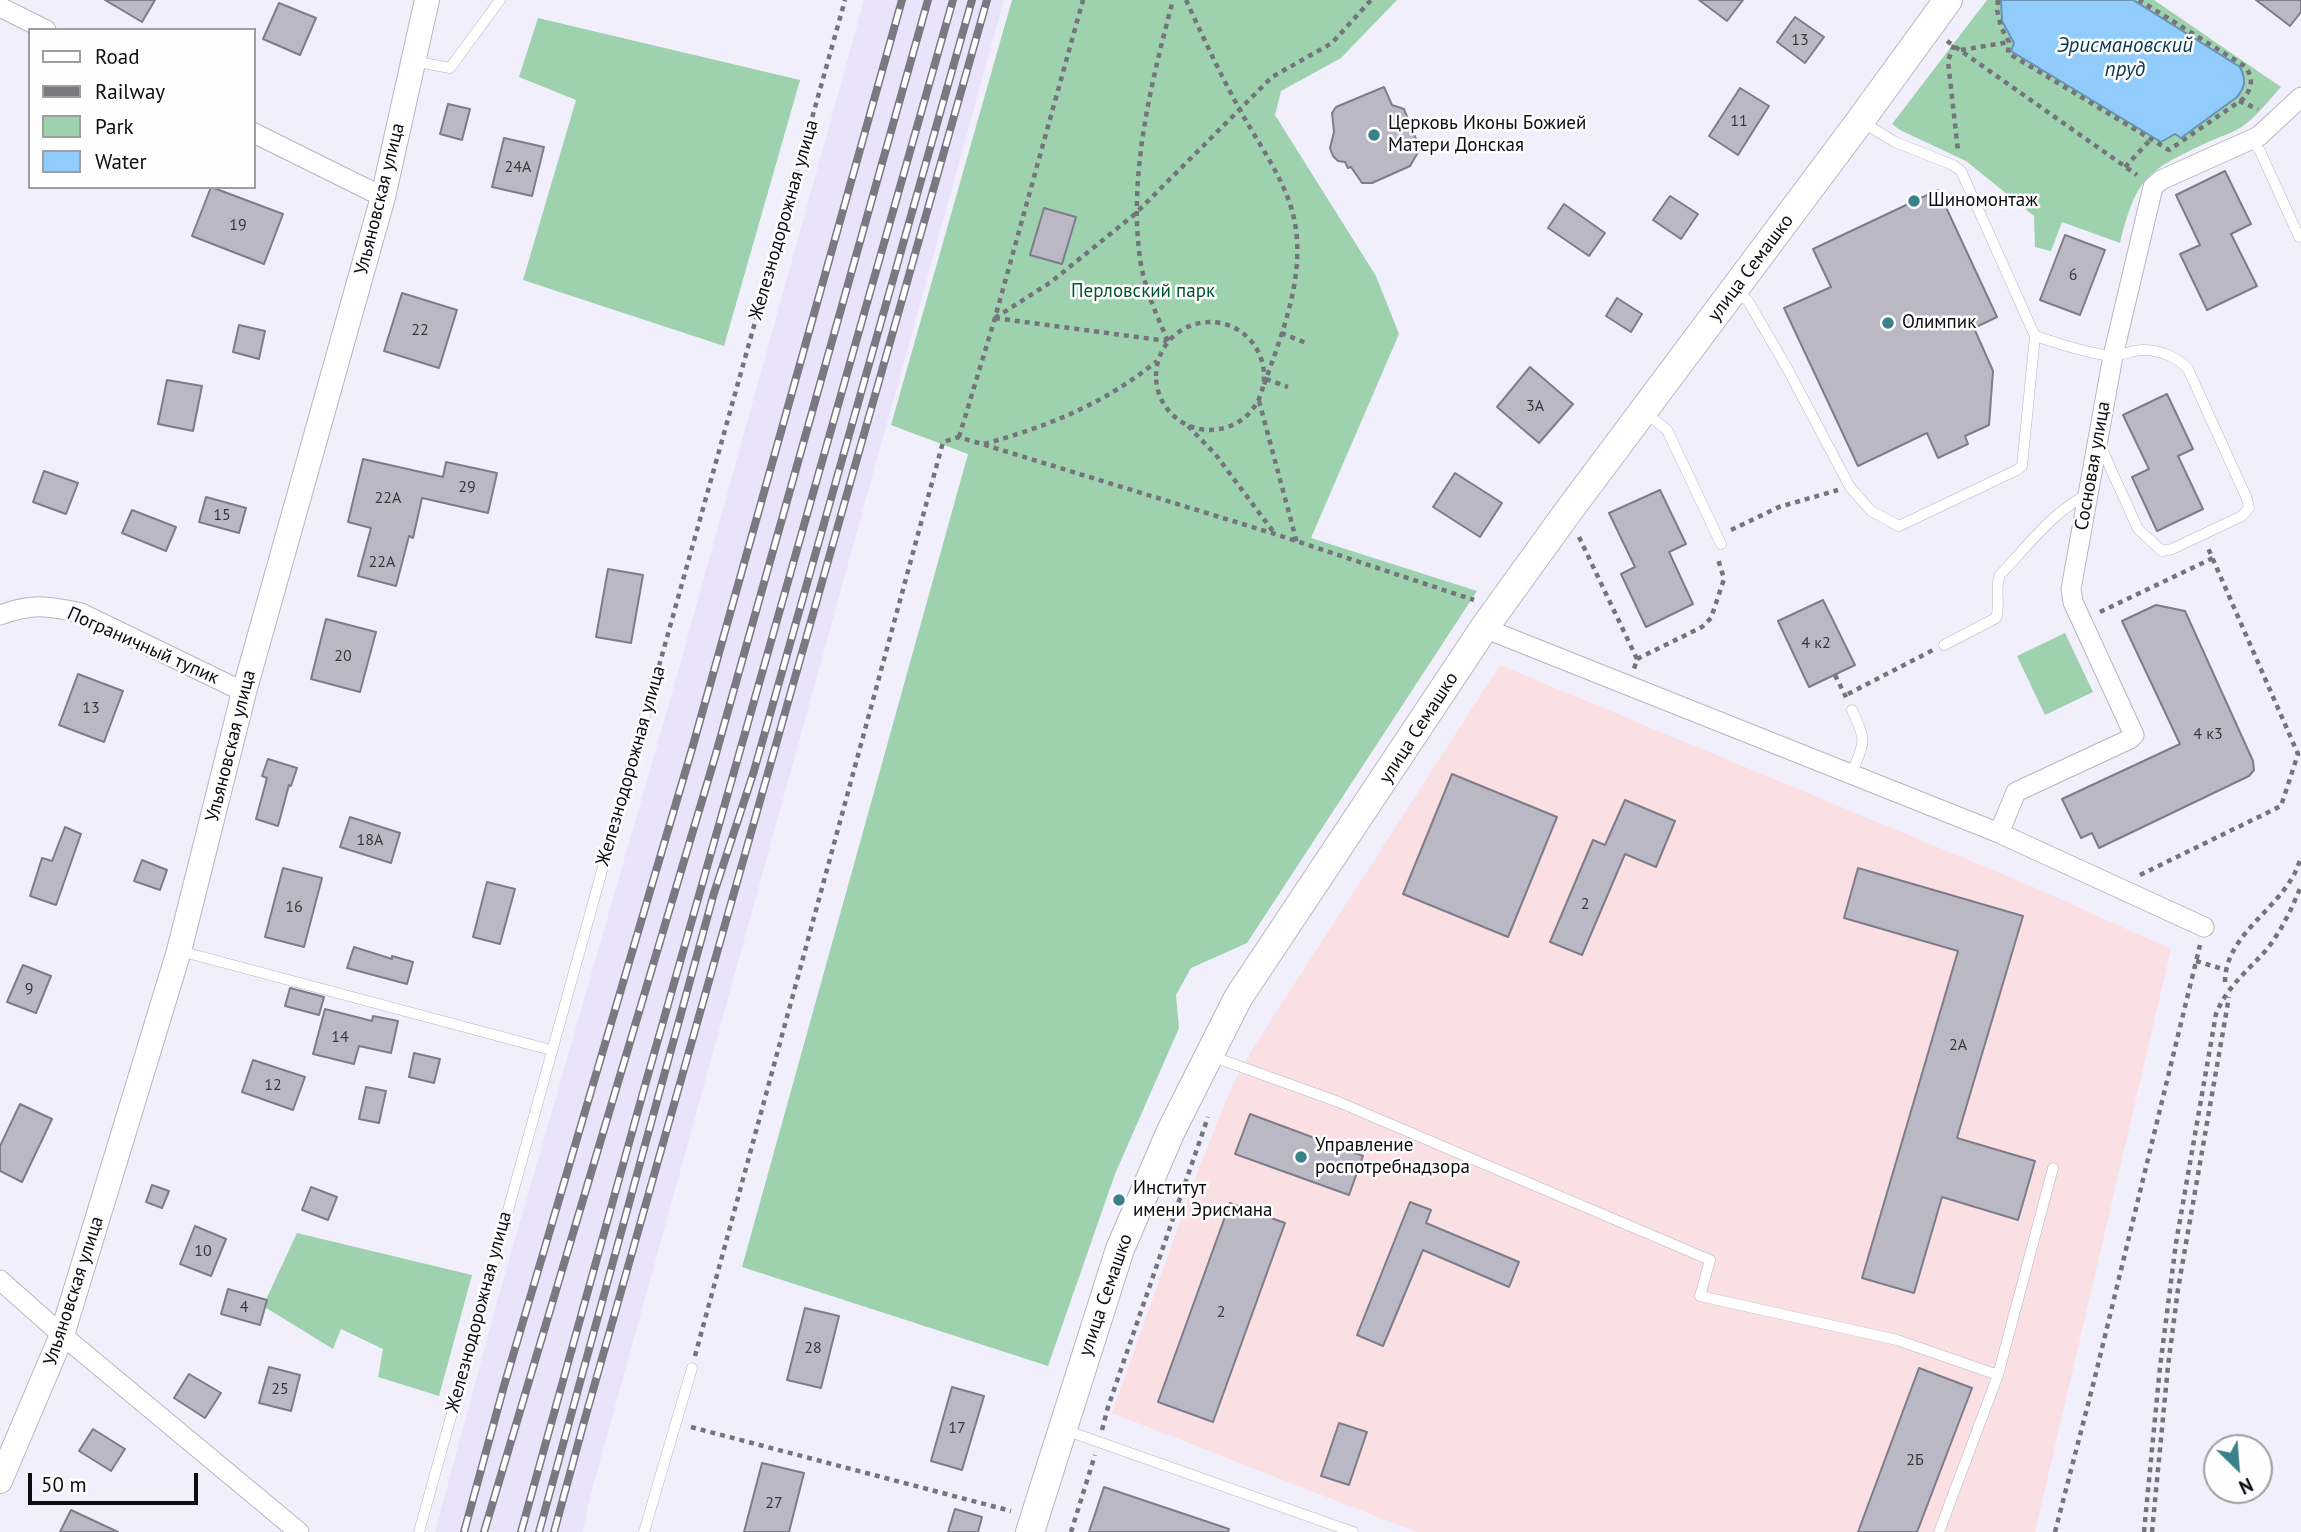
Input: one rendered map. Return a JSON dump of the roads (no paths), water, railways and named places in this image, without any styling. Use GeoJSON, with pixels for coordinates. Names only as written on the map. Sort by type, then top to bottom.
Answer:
{"type":"FeatureCollection","features":[{"type":"Feature","properties":{"kind":"main road","name":"улица Семашко"},"geometry":{"type":"LineString","coordinates":[[1024,1523],[1061,1429],[1120,1249],[1148,1180],[1238,998],[1375,794],[1484,616],[1645,411],[1948,0]]}},
{"type":"Feature","properties":{"kind":"street","name":"Ульяновская улица"},"geometry":{"type":"LineString","coordinates":[[0,1481],[62,1335],[179,951],[244,692],[383,197],[427,0]]}},
{"type":"Feature","properties":{"kind":"street"},"geometry":{"type":"LineString","coordinates":[[0,7],[42,28]]}},
{"type":"Feature","properties":{"kind":"street"},"geometry":{"type":"LineString","coordinates":[[2251,141],[2301,96]]}},
{"type":"Feature","properties":{"kind":"street"},"geometry":{"type":"LineString","coordinates":[[256,134],[383,197]]}},
{"type":"Feature","properties":{"kind":"street","name":"Сосновая улица"},"geometry":{"type":"LineString","coordinates":[[1998,833],[2016,792],[2134,735],[2073,602],[2071,589],[2113,356],[2153,187],[2161,180],[2251,141]]}},
{"type":"Feature","properties":{"kind":"street","name":"Пограничный тупик"},"geometry":{"type":"LineString","coordinates":[[0,615],[22,607],[52,607],[80,614],[244,692]]}},
{"type":"Feature","properties":{"kind":"street"},"geometry":{"type":"LineString","coordinates":[[1484,616],[1627,686],[1998,833],[2204,927]]}},
{"type":"Feature","properties":{"kind":"street"},"geometry":{"type":"LineString","coordinates":[[0,1280],[299,1532]]}},
{"type":"Feature","properties":{"kind":"lane"},"geometry":{"type":"LineString","coordinates":[[413,61],[450,68],[500,0]]}},
{"type":"Feature","properties":{"kind":"lane"},"geometry":{"type":"LineString","coordinates":[[1735,290],[1748,301],[1850,487],[1871,511],[1899,526],[2017,470],[2024,460],[2035,336],[1958,167],[1895,142],[1860,121]]}},
{"type":"Feature","properties":{"kind":"lane"},"geometry":{"type":"LineString","coordinates":[[2251,141],[2260,151],[2299,237]]}},
{"type":"Feature","properties":{"kind":"lane"},"geometry":{"type":"LineString","coordinates":[[2035,336],[2113,356],[2144,350],[2174,357],[2188,369],[2249,508],[2242,516],[2168,551],[2162,551],[2142,534],[2097,439]]}},
{"type":"Feature","properties":{"kind":"lane"},"geometry":{"type":"LineString","coordinates":[[1645,411],[1667,430],[1719,540]]}},
{"type":"Feature","properties":{"kind":"lane"},"geometry":{"type":"LineString","coordinates":[[1944,645],[1996,618],[1997,582],[2000,575],[2059,514],[2087,495]]}},
{"type":"Feature","properties":{"kind":"lane","name":"Железнодорожная улица"},"geometry":{"type":"LineString","coordinates":[[419,1532],[655,679]]}},
{"type":"Feature","properties":{"kind":"lane"},"geometry":{"type":"LineString","coordinates":[[1851,775],[1864,741],[1863,732],[1852,710]]}},
{"type":"Feature","properties":{"kind":"lane"},"geometry":{"type":"LineString","coordinates":[[179,951],[551,1051]]}},
{"type":"Feature","properties":{"kind":"lane"},"geometry":{"type":"LineString","coordinates":[[1208,1055],[1336,1101],[1710,1260],[1700,1296],[1897,1340],[1998,1375]]}},
{"type":"Feature","properties":{"kind":"lane"},"geometry":{"type":"LineString","coordinates":[[1939,1532],[1998,1375],[2053,1168]]}},
{"type":"Feature","properties":{"kind":"lane"},"geometry":{"type":"LineString","coordinates":[[643,1532],[692,1368]]}},
{"type":"Feature","properties":{"kind":"lane"},"geometry":{"type":"LineString","coordinates":[[1061,1429],[1353,1532]]}},
{"type":"Feature","properties":{"kind":"water","name":"Эрисмановский пруд"},"geometry":{"type":"Polygon","coordinates":[[[2001,0],[2133,0],[2240,67],[2244,79],[2242,89],[2237,97],[2181,138],[2175,134],[2161,142],[2011,51],[2014,43],[2002,21],[2001,0]]]}},
{"type":"Feature","properties":{"kind":"railway"},"geometry":{"type":"LineString","coordinates":[[464,1532],[504,1386],[692,749],[902,0]]}},
{"type":"Feature","properties":{"kind":"railway"},"geometry":{"type":"LineString","coordinates":[[484,1532],[715,757],[928,0]]}},
{"type":"Feature","properties":{"kind":"railway"},"geometry":{"type":"LineString","coordinates":[[521,1532],[953,0]]}},
{"type":"Feature","properties":{"kind":"railway"},"geometry":{"type":"LineString","coordinates":[[539,1532],[714,893],[754,771],[972,0]]}},
{"type":"Feature","properties":{"kind":"railway"},"geometry":{"type":"LineString","coordinates":[[554,1532],[987,0]]}},
{"type":"Feature","properties":{"kind":"place","name":"Церковь Иконы Божией Матери Донская"},"geometry":{"type":"Point","coordinates":[1374,135]}},
{"type":"Feature","properties":{"kind":"place","name":"Шиномонтаж"},"geometry":{"type":"Point","coordinates":[1914,201]}},
{"type":"Feature","properties":{"kind":"place","name":"Олимпик"},"geometry":{"type":"Point","coordinates":[1888,323]}},
{"type":"Feature","properties":{"kind":"place","name":"Управление роспотребнадзора"},"geometry":{"type":"Point","coordinates":[1301,1157]}},
{"type":"Feature","properties":{"kind":"place","name":"Институт имени Эрисмана"},"geometry":{"type":"Point","coordinates":[1119,1200]}},
{"type":"Feature","properties":{"kind":"park label","name":"Перловский парк"},"geometry":{"type":"Point","coordinates":[1143,292]}}]}
